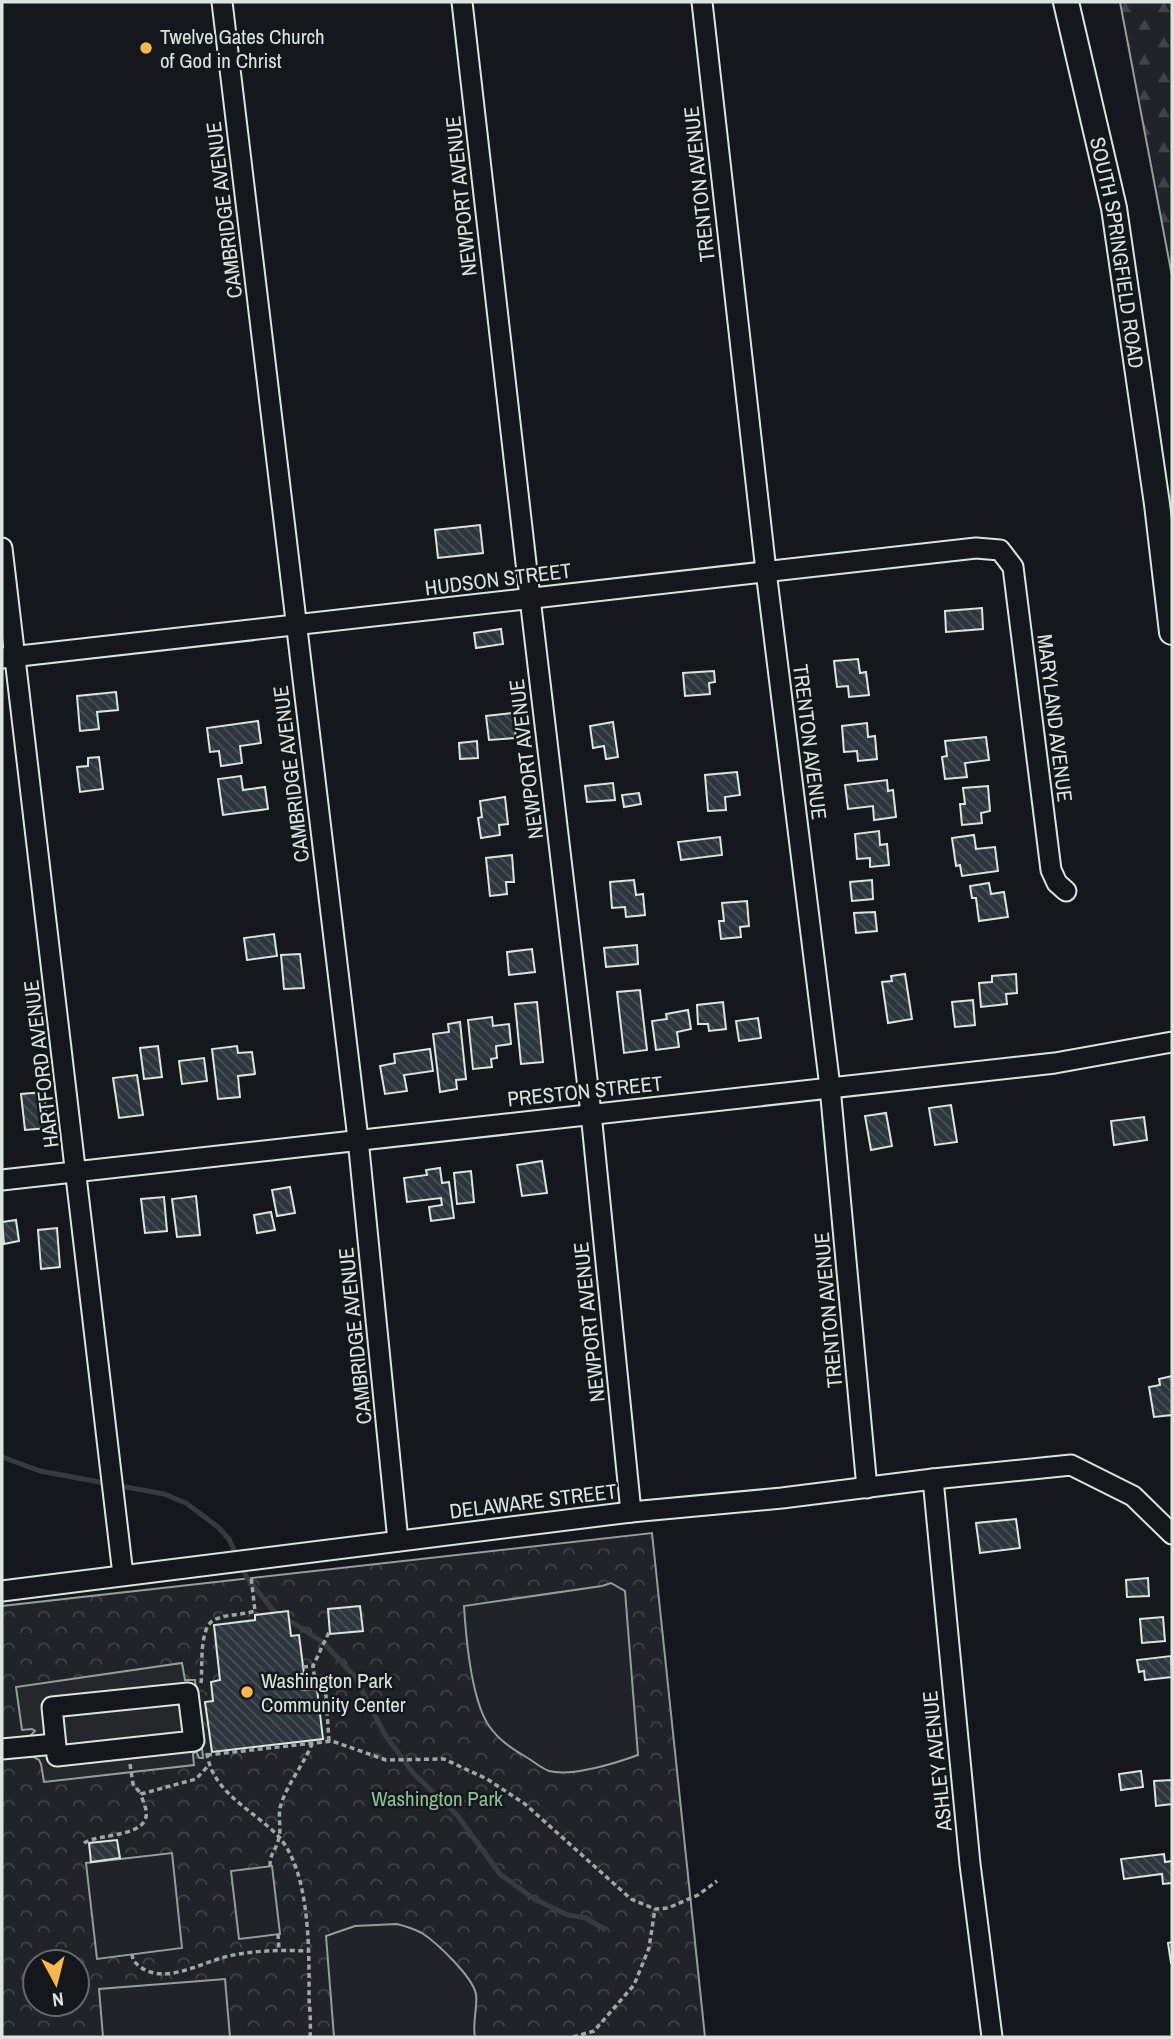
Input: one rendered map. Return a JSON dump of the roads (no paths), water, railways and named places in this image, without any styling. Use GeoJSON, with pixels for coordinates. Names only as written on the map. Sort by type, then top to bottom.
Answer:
{"type":"FeatureCollection","features":[{"type":"Feature","properties":{"kind":"main road","name":"SOUTH SPRINGFIELD ROAD"},"geometry":{"type":"LineString","coordinates":[[1066,2],[1114,208],[1157,504],[1172,632]]}},
{"type":"Feature","properties":{"kind":"street","name":"CAMBRIDGE AVENUE"},"geometry":{"type":"LineString","coordinates":[[222,2],[358,1139],[398,1541]]}},
{"type":"Feature","properties":{"kind":"street","name":"NEWPORT AVENUE"},"geometry":{"type":"LineString","coordinates":[[462,2],[591,1113],[631,1511]]}},
{"type":"Feature","properties":{"kind":"street","name":"TRENTON AVENUE"},"geometry":{"type":"LineString","coordinates":[[702,2],[766,571],[830,1087],[867,1488]]}},
{"type":"Feature","properties":{"kind":"street","name":"HARTFORD AVENUE"},"geometry":{"type":"LineString","coordinates":[[2,548],[8,657],[76,1171],[123,1575]]}},
{"type":"Feature","properties":{"kind":"street","name":"HUDSON STREET"},"geometry":{"type":"LineString","coordinates":[[8,657],[976,548],[1000,550]]}},
{"type":"Feature","properties":{"kind":"street","name":"MARYLAND AVENUE"},"geometry":{"type":"LineString","coordinates":[[1000,550],[1013,567],[1051,870],[1057,883],[1066,891]]}},
{"type":"Feature","properties":{"kind":"street","name":"PRESTON STREET"},"geometry":{"type":"LineString","coordinates":[[2,1180],[1055,1063],[1172,1042]]}},
{"type":"Feature","properties":{"kind":"street","name":"DELAWARE STREET"},"geometry":{"type":"LineString","coordinates":[[2,1591],[631,1511],[1071,1465],[1133,1496],[1172,1534]]}},
{"type":"Feature","properties":{"kind":"street","name":"ASHLEY AVENUE"},"geometry":{"type":"LineString","coordinates":[[933,1479],[970,1864],[992,2037]]}},
{"type":"Feature","properties":{"kind":"street"},"geometry":{"type":"LineString","coordinates":[[188,1693],[194,1741],[57,1756],[55,1744],[52,1707],[188,1693]]}},
{"type":"Feature","properties":{"kind":"street"},"geometry":{"type":"LineString","coordinates":[[2,1749],[55,1744]]}},
{"type":"Feature","properties":{"kind":"waterway"},"geometry":{"type":"LineString","coordinates":[[2,1457],[40,1471],[164,1494],[186,1503],[218,1527],[229,1539],[247,1578],[273,1610],[324,1643],[355,1677],[385,1735],[414,1774],[457,1815],[500,1874],[534,1899],[568,1915],[586,1918],[604,1929]]}},
{"type":"Feature","properties":{"kind":"place","name":"Twelve Gates Church of God in Christ"},"geometry":{"type":"Point","coordinates":[146,48]}},
{"type":"Feature","properties":{"kind":"place","name":"Washington Park Community Center"},"geometry":{"type":"Point","coordinates":[247,1692]}},
{"type":"Feature","properties":{"kind":"park label","name":"Washington Park"},"geometry":{"type":"Point","coordinates":[437,1798]}}]}
